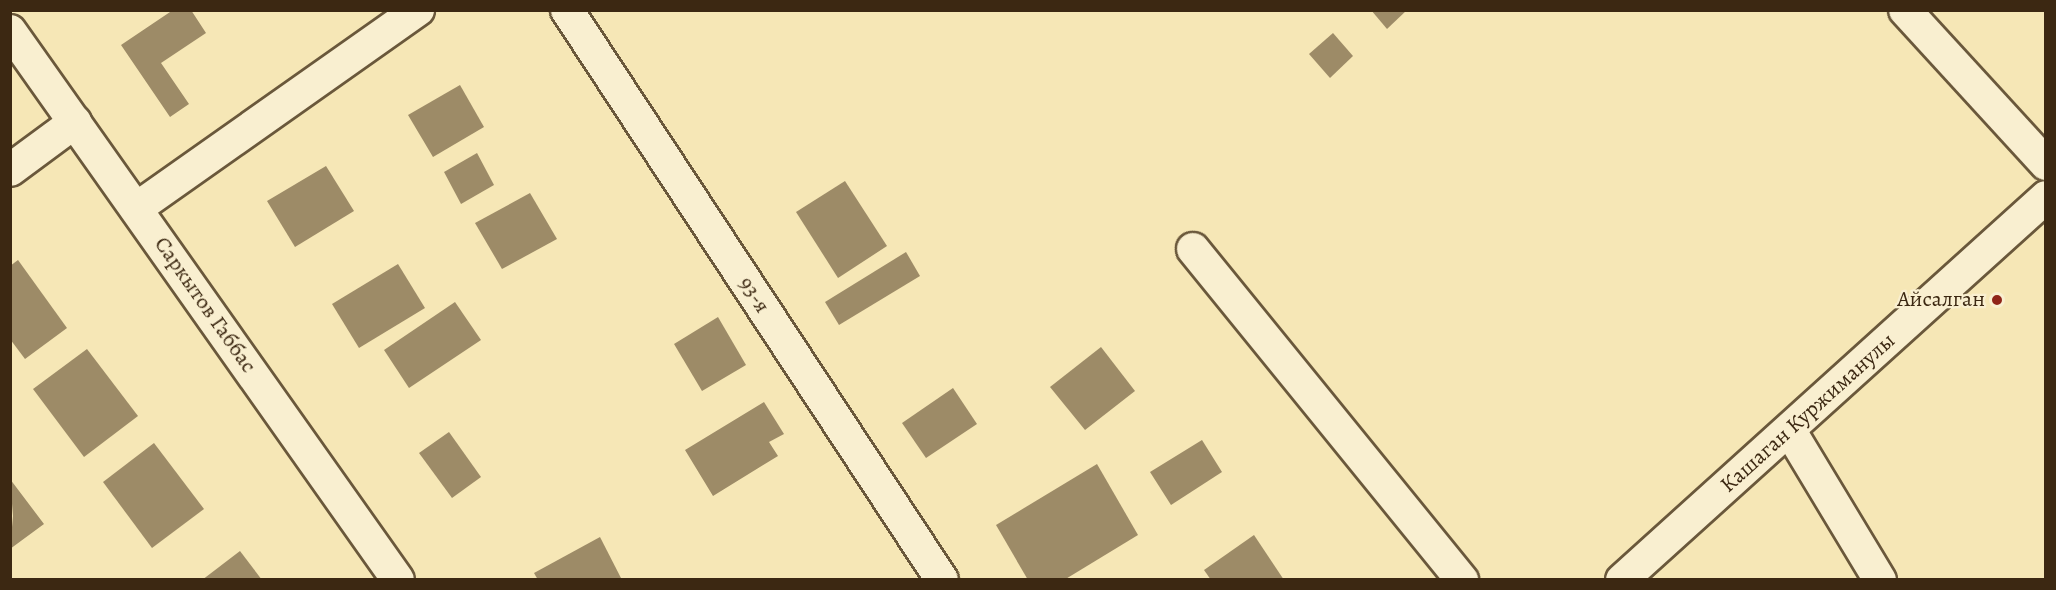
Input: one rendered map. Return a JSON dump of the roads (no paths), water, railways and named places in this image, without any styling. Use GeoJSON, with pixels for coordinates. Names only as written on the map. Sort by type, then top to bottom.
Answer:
{"type":"FeatureCollection","features":[{"type":"Feature","properties":{"kind":"street"},"geometry":{"type":"LineString","coordinates":[[137,208],[418,10]]}},
{"type":"Feature","properties":{"kind":"street","name":"93-я"},"geometry":{"type":"LineString","coordinates":[[567,10],[942,579]]}},
{"type":"Feature","properties":{"kind":"street"},"geometry":{"type":"LineString","coordinates":[[1905,10],[2046,164]]}},
{"type":"Feature","properties":{"kind":"street","name":"Саркытов Габбас"},"geometry":{"type":"LineString","coordinates":[[10,31],[398,579]]}},
{"type":"Feature","properties":{"kind":"street"},"geometry":{"type":"LineString","coordinates":[[10,170],[75,122]]}},
{"type":"Feature","properties":{"kind":"street","name":"Кашаган Куржиманулы"},"geometry":{"type":"LineString","coordinates":[[1622,579],[2046,197]]}},
{"type":"Feature","properties":{"kind":"street"},"geometry":{"type":"LineString","coordinates":[[1193,249],[1462,579]]}},
{"type":"Feature","properties":{"kind":"street"},"geometry":{"type":"LineString","coordinates":[[1790,430],[1880,579]]}},
{"type":"Feature","properties":{"kind":"place","name":"Айсалган"},"geometry":{"type":"Point","coordinates":[1997,300]}}]}
